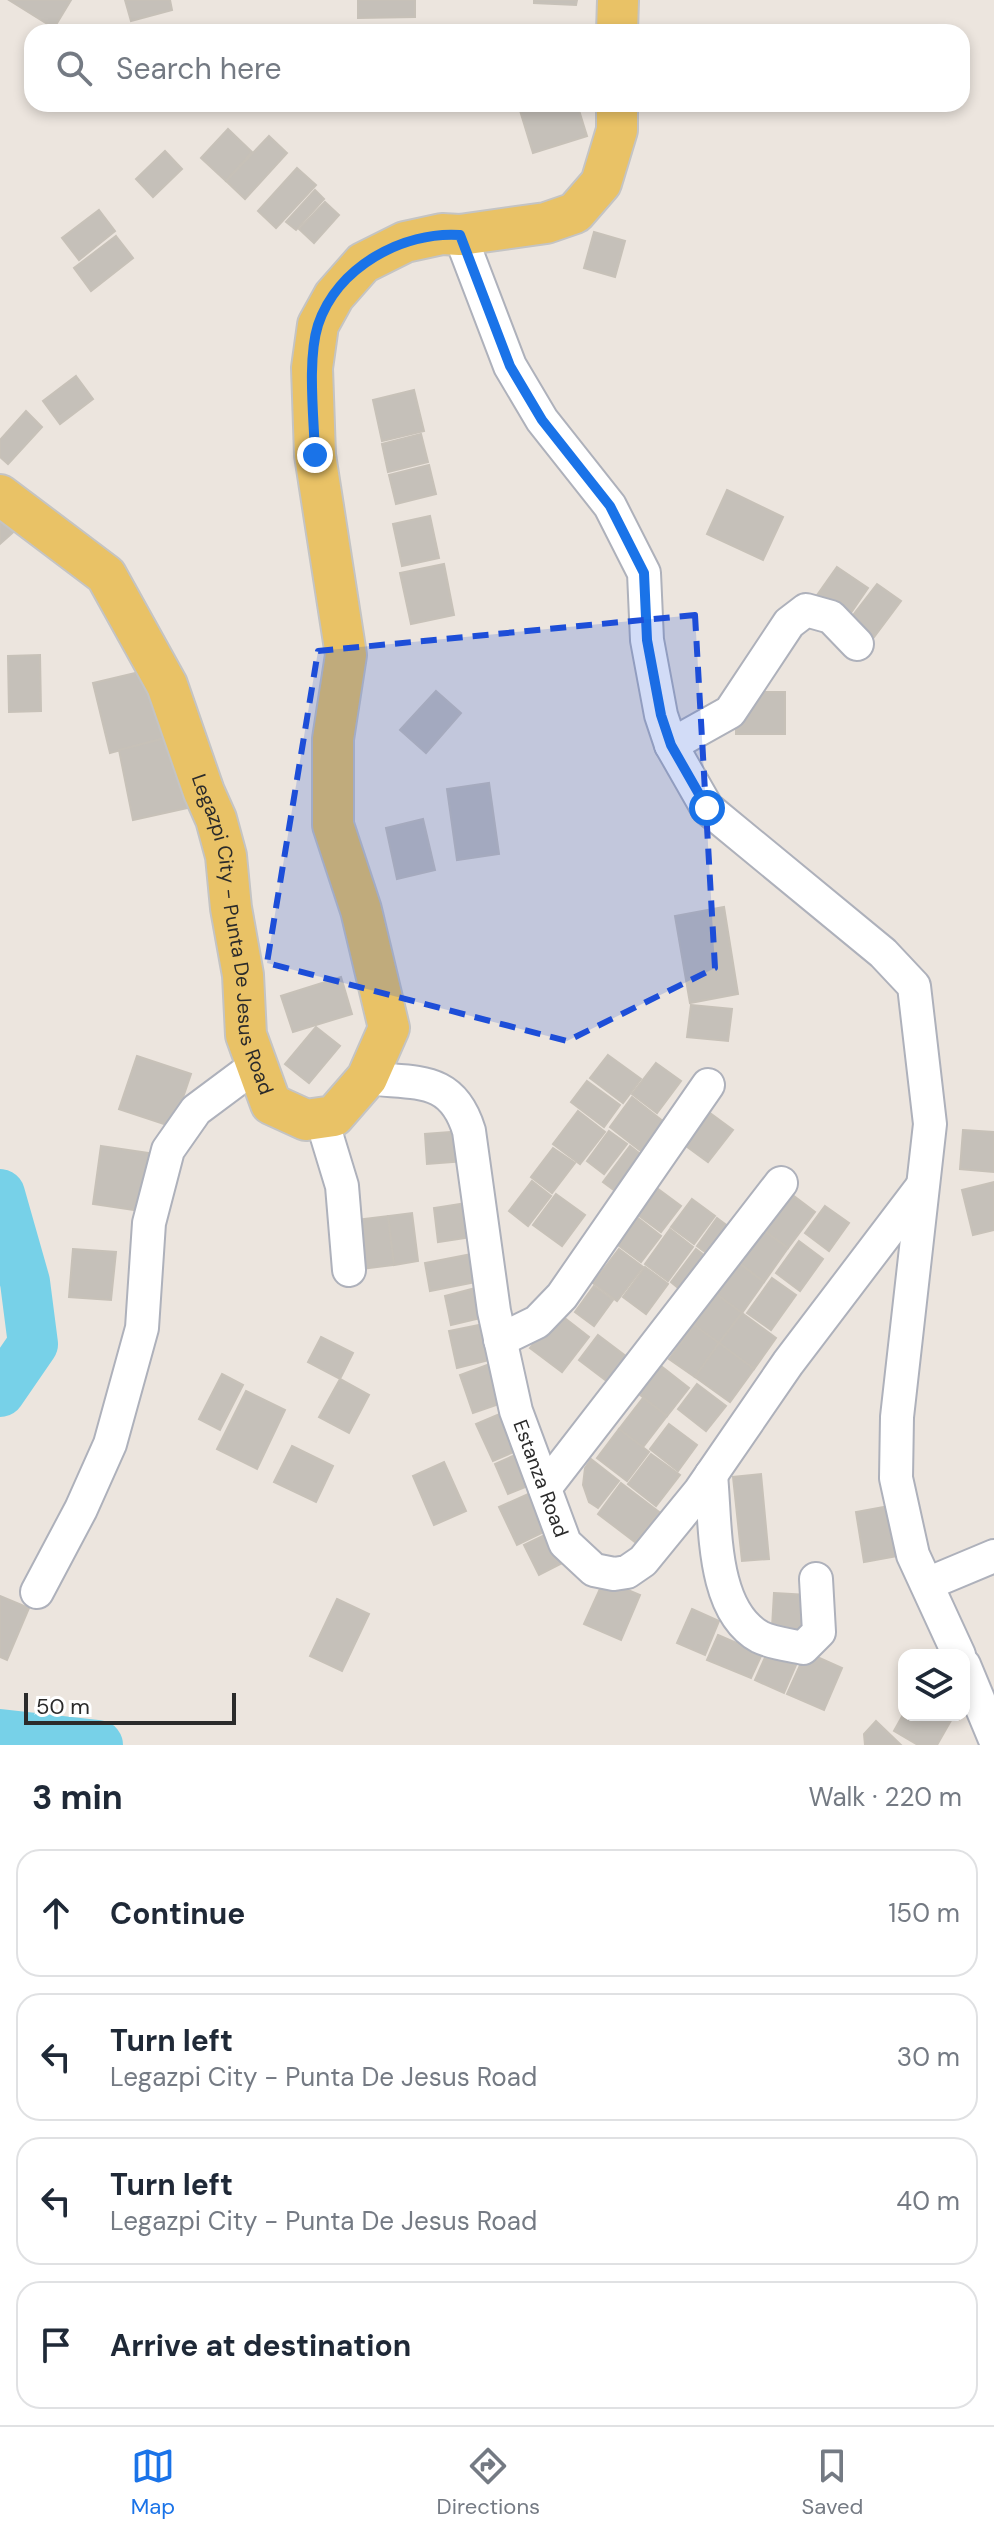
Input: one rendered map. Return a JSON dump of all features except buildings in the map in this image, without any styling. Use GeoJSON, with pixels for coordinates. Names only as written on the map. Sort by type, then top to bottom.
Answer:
{"type":"FeatureCollection","features":[{"type":"Feature","properties":{"kind":"main road"},"geometry":{"type":"LineString","coordinates":[[617,24],[618,0]]}},
{"type":"Feature","properties":{"kind":"main road"},"geometry":{"type":"LineString","coordinates":[[321,1117],[334,1116],[367,1078],[389,1028],[361,910],[333,825],[333,739],[346,655],[315,455],[312,368],[318,325],[334,296],[363,263],[405,242],[442,234],[460,235],[546,223],[575,213],[601,183],[617,130],[617,112]]}},
{"type":"Feature","properties":{"kind":"main road","name":"Legazpi City - Punta De Jesus Road"},"geometry":{"type":"LineString","coordinates":[[0,495],[106,575],[167,685],[216,819],[226,856],[231,908],[243,975],[246,1035],[255,1066],[271,1104],[306,1120],[321,1117]]}},
{"type":"Feature","properties":{"kind":"street"},"geometry":{"type":"LineString","coordinates":[[460,235],[510,366],[542,420],[610,506],[644,573],[647,640],[661,715],[671,745],[707,808],[883,953],[914,986],[930,1124],[897,1417],[896,1478],[913,1555],[956,1649]]}},
{"type":"Feature","properties":{"kind":"street"},"geometry":{"type":"LineString","coordinates":[[671,745],[730,712],[789,623],[806,610],[831,617],[857,644]]}},
{"type":"Feature","properties":{"kind":"street"},"geometry":{"type":"LineString","coordinates":[[37,1592],[81,1509],[110,1444],[142,1328],[149,1223],[168,1150],[196,1110],[255,1066]]}},
{"type":"Feature","properties":{"kind":"street","name":"Estanza Road"},"geometry":{"type":"LineString","coordinates":[[367,1078],[439,1087],[456,1100],[464,1112],[494,1311],[516,1411],[565,1543],[594,1570],[614,1574],[627,1572],[643,1561],[711,1475],[788,1363],[923,1186]]}},
{"type":"Feature","properties":{"kind":"street"},"geometry":{"type":"LineString","coordinates":[[500,1340],[537,1322],[562,1296],[708,1085]]}},
{"type":"Feature","properties":{"kind":"street"},"geometry":{"type":"LineString","coordinates":[[321,1117],[342,1186],[349,1270]]}},
{"type":"Feature","properties":{"kind":"street"},"geometry":{"type":"LineString","coordinates":[[545,1488],[781,1183]]}},
{"type":"Feature","properties":{"kind":"street"},"geometry":{"type":"LineString","coordinates":[[711,1475],[721,1584],[737,1617],[761,1637],[803,1648],[819,1632],[816,1579]]}},
{"type":"Feature","properties":{"kind":"street"},"geometry":{"type":"LineString","coordinates":[[927,1584],[994,1556]]}},
{"type":"Feature","properties":{"kind":"street"},"geometry":{"type":"LineString","coordinates":[[970,1679],[994,1737]]}},
{"type":"Feature","properties":{"kind":"highlighted area"},"geometry":{"type":"Polygon","coordinates":[[[695,615],[715,968],[567,1041],[267,963],[318,651],[695,615]]]}},
{"type":"Feature","properties":{"kind":"waterway"},"geometry":{"type":"LineString","coordinates":[[0,1194],[25,1282],[33,1344],[0,1392]]}},
{"type":"Feature","properties":{"kind":"waterway"},"geometry":{"type":"LineString","coordinates":[[0,1734],[98,1745]]}},
{"type":"Feature","properties":{"kind":"route"},"geometry":{"type":"LineString","coordinates":[[315,455],[312,368],[318,325],[334,296],[363,263],[405,242],[442,234],[460,235],[510,366],[542,420],[610,506],[644,573],[647,640],[661,715],[671,745],[707,808]]}}]}
